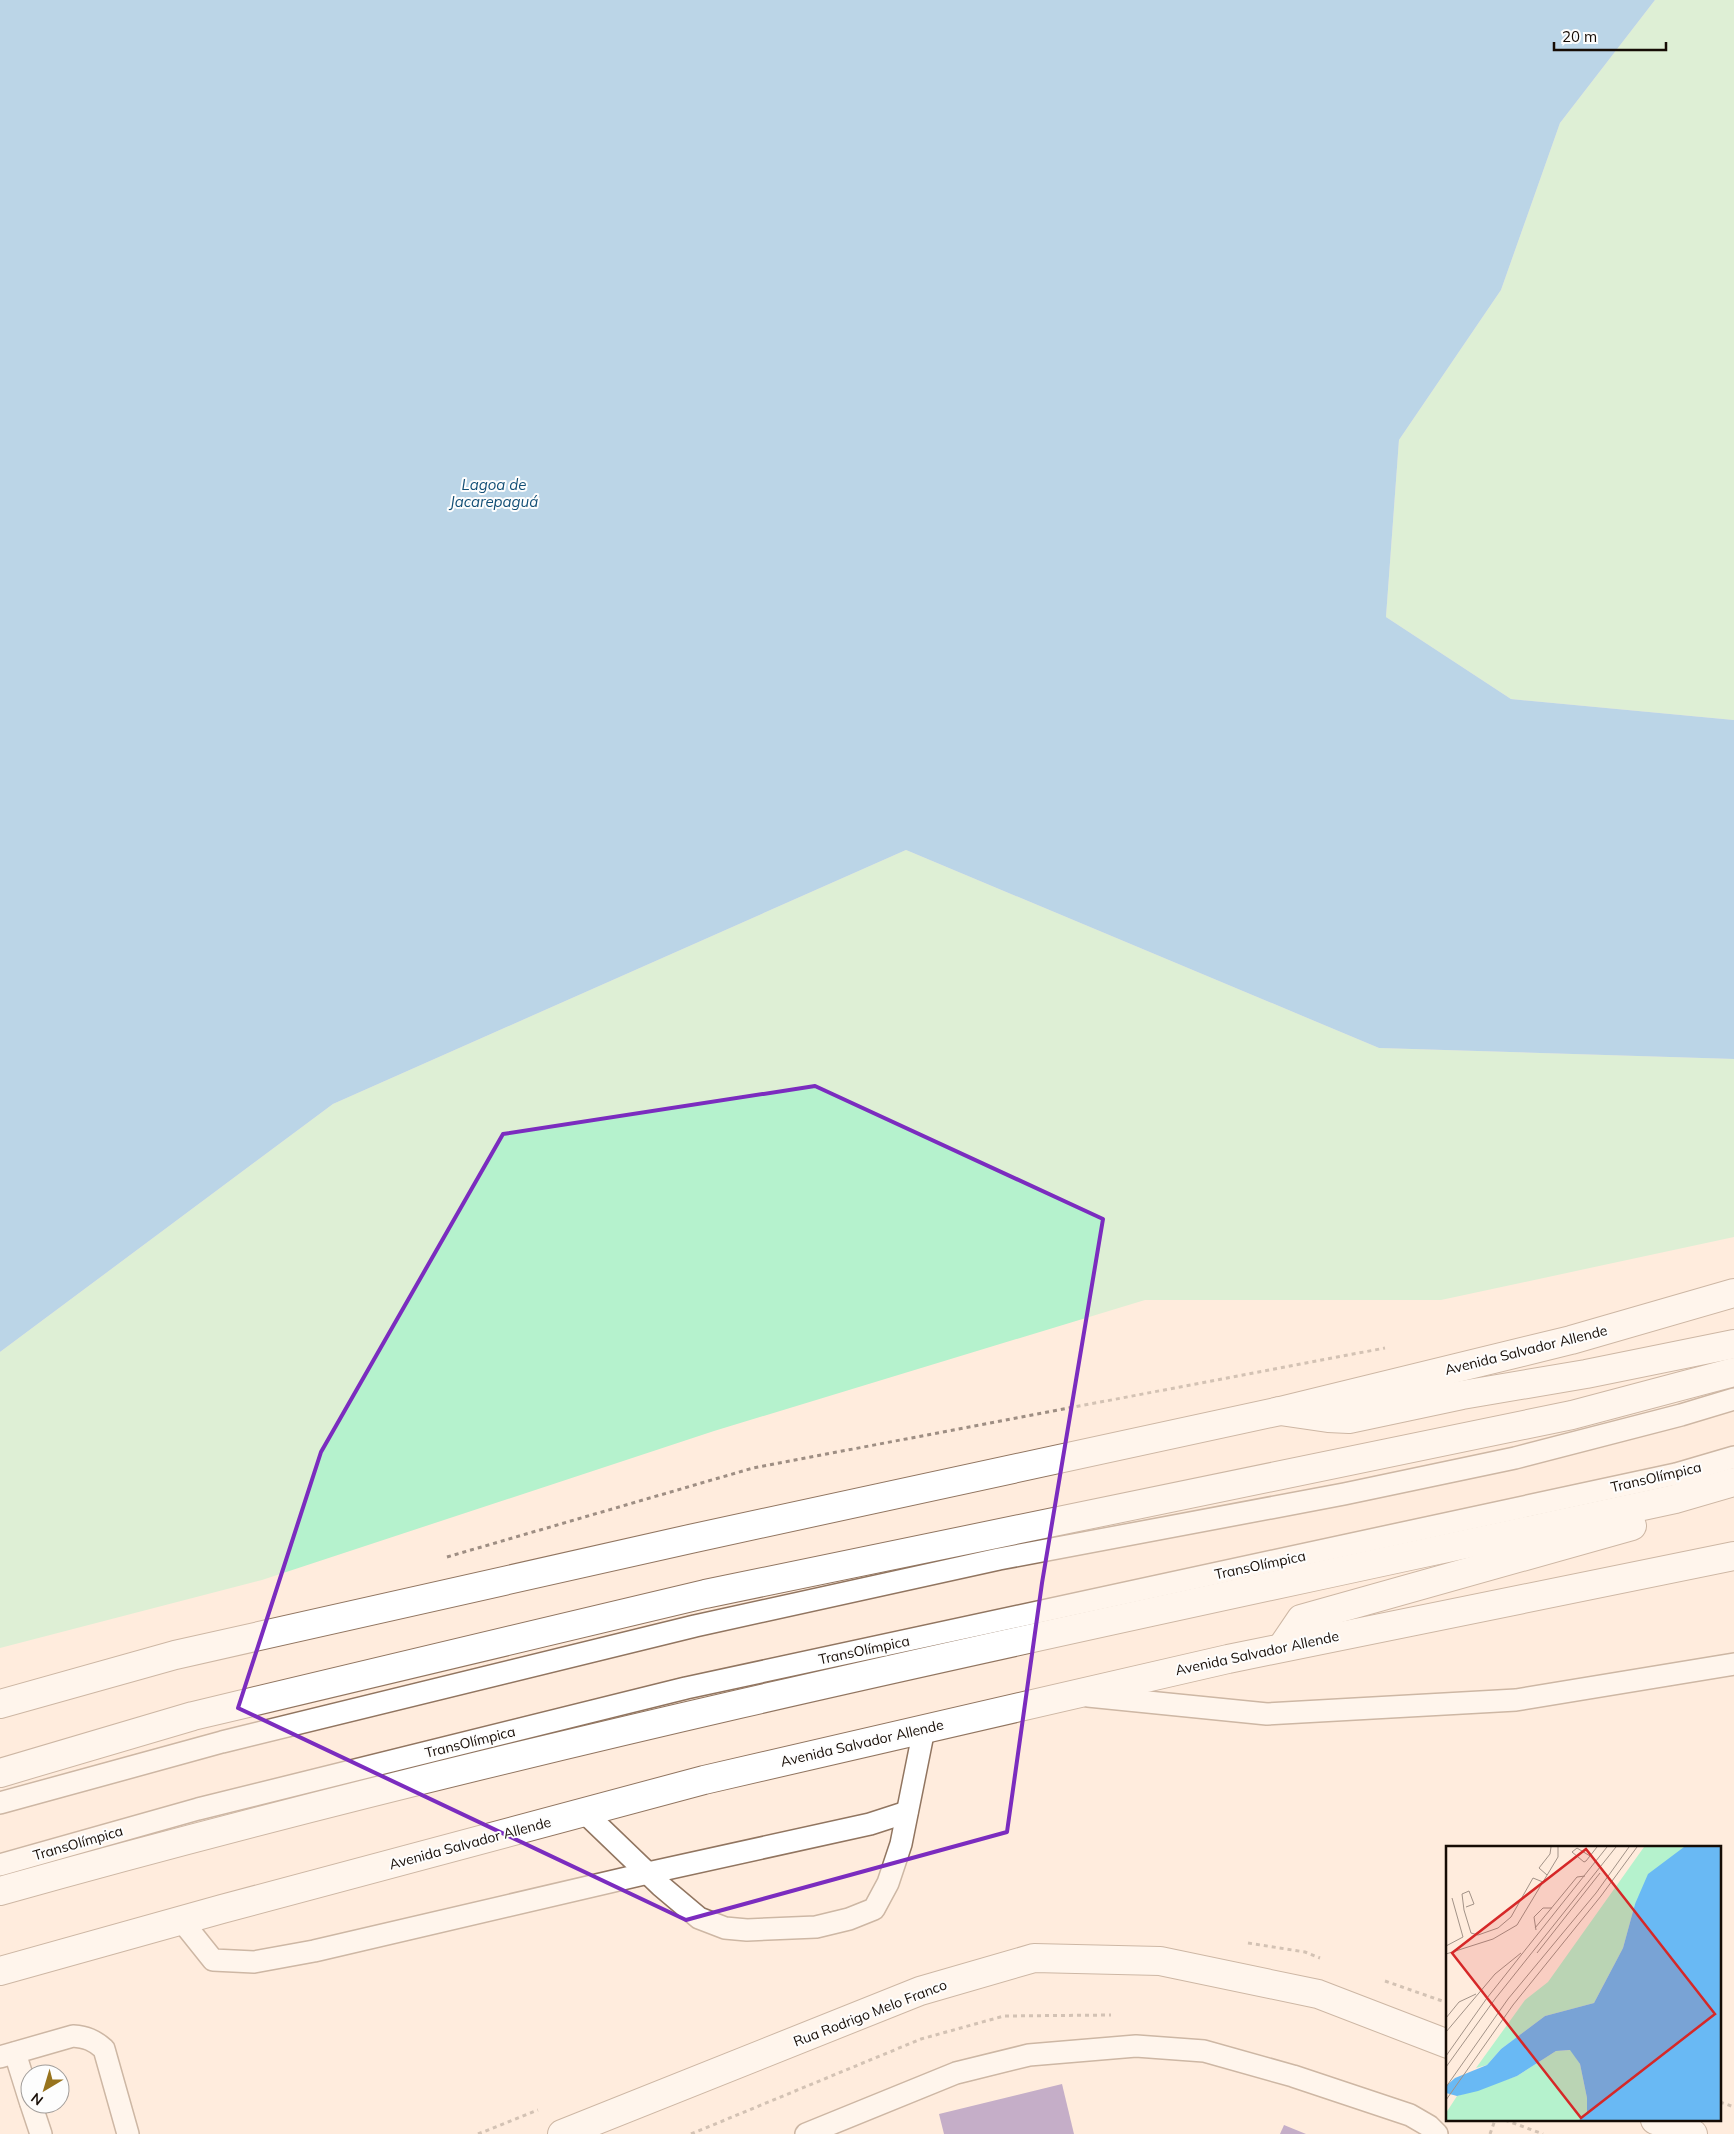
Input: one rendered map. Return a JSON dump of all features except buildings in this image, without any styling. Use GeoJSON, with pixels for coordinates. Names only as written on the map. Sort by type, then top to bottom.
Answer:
{"type":"FeatureCollection","features":[{"type":"Feature","properties":{"kind":"main road","name":"Avenida Salvador Allende"},"geometry":{"type":"LineString","coordinates":[[0,1704],[184,1653],[690,1539],[1280,1411],[1571,1340],[1734,1292]]}},
{"type":"Feature","properties":{"kind":"main road"},"geometry":{"type":"LineString","coordinates":[[1280,1411],[1349,1419],[1462,1395],[1586,1374],[1734,1344]]}},
{"type":"Feature","properties":{"kind":"main road"},"geometry":{"type":"LineString","coordinates":[[0,1773],[194,1716],[705,1594],[1572,1415],[1734,1372]]}},
{"type":"Feature","properties":{"kind":"main road"},"geometry":{"type":"LineString","coordinates":[[0,1891],[187,1838],[702,1712],[867,1674],[1675,1499],[1734,1482]]}},
{"type":"Feature","properties":{"kind":"main road"},"geometry":{"type":"LineString","coordinates":[[1282,1647],[1301,1619],[1734,1497]]}},
{"type":"Feature","properties":{"kind":"main road","name":"Avenida Salvador Allende"},"geometry":{"type":"LineString","coordinates":[[0,1971],[180,1920],[704,1780],[1282,1647],[1734,1556]]}},
{"type":"Feature","properties":{"kind":"main road","name":"Rua Rodrigo Melo Franco"},"geometry":{"type":"LineString","coordinates":[[562,2134],[920,1991],[1034,1958],[1160,1962],[1318,1994],[1446,2043]]}},
{"type":"Feature","properties":{"kind":"main road"},"geometry":{"type":"LineString","coordinates":[[1661,2122],[1693,2134]]}},
{"type":"Feature","properties":{"kind":"lane"},"geometry":{"type":"LineString","coordinates":[[0,1803],[222,1742],[695,1626],[999,1559],[1344,1494],[1515,1458],[1681,1415],[1734,1399]]}},
{"type":"Feature","properties":{"kind":"lane","name":"TransOlímpica"},"geometry":{"type":"LineString","coordinates":[[0,1865],[198,1809],[686,1688],[1667,1476],[1734,1458]]}},
{"type":"Feature","properties":{"kind":"lane"},"geometry":{"type":"LineString","coordinates":[[1072,1695],[1267,1714],[1516,1700],[1734,1664]]}},
{"type":"Feature","properties":{"kind":"lane"},"geometry":{"type":"LineString","coordinates":[[584,1812],[698,1918],[725,1928],[747,1930],[816,1927],[848,1919],[874,1909],[888,1883],[901,1844],[924,1729]]}},
{"type":"Feature","properties":{"kind":"lane"},"geometry":{"type":"LineString","coordinates":[[180,1920],[214,1960],[254,1962],[314,1951],[648,1873],[870,1824],[907,1812]]}},
{"type":"Feature","properties":{"kind":"lane"},"geometry":{"type":"LineString","coordinates":[[20,2082],[7,2055],[73,2036],[96,2041],[104,2049],[128,2134]]}},
{"type":"Feature","properties":{"kind":"lane"},"geometry":{"type":"LineString","coordinates":[[806,2134],[956,2073],[1029,2055],[1136,2046],[1204,2051],[1293,2076],[1410,2115],[1430,2126],[1437,2134]]}},
{"type":"Feature","properties":{"kind":"lane"},"geometry":{"type":"LineString","coordinates":[[34,2114],[41,2134]]}},
{"type":"Feature","properties":{"kind":"path"},"geometry":{"type":"LineString","coordinates":[[438,1559],[753,1468],[1389,1348]]}},
{"type":"Feature","properties":{"kind":"path"},"geometry":{"type":"LineString","coordinates":[[1722,2103],[1734,2107]]}},
{"type":"Feature","properties":{"kind":"path"},"geometry":{"type":"LineString","coordinates":[[1490,2134],[1494,2122]]}},
{"type":"Feature","properties":{"kind":"path"},"geometry":{"type":"LineString","coordinates":[[1510,2122],[1543,2134]]}},
{"type":"Feature","properties":{"kind":"highlighted area"},"geometry":{"type":"Polygon","coordinates":[[[815,1086],[1103,1219],[1042,1583],[1007,1832],[686,1920],[238,1708],[321,1452],[503,1134],[815,1086]]]}},
{"type":"Feature","properties":{"kind":"green space"},"geometry":{"type":"Polygon","coordinates":[[[1655,0],[1734,0],[1734,720],[1511,699],[1386,617],[1399,440],[1501,290],[1560,123],[1655,0]]]}},
{"type":"Feature","properties":{"kind":"green space"},"geometry":{"type":"Polygon","coordinates":[[[906,850],[1379,1048],[1734,1059],[1734,1237],[1441,1300],[1145,1300],[714,1431],[262,1580],[0,1648],[0,1352],[333,1104],[906,850]]]}},
{"type":"Feature","properties":{"kind":"water","name":"Lagoa de Jacarepaguá"},"geometry":{"type":"Polygon","coordinates":[[[0,0],[1655,0],[1560,123],[1501,290],[1399,440],[1386,617],[1511,699],[1734,720],[1734,1059],[1379,1048],[906,850],[333,1104],[0,1352],[0,0]]]}}]}
